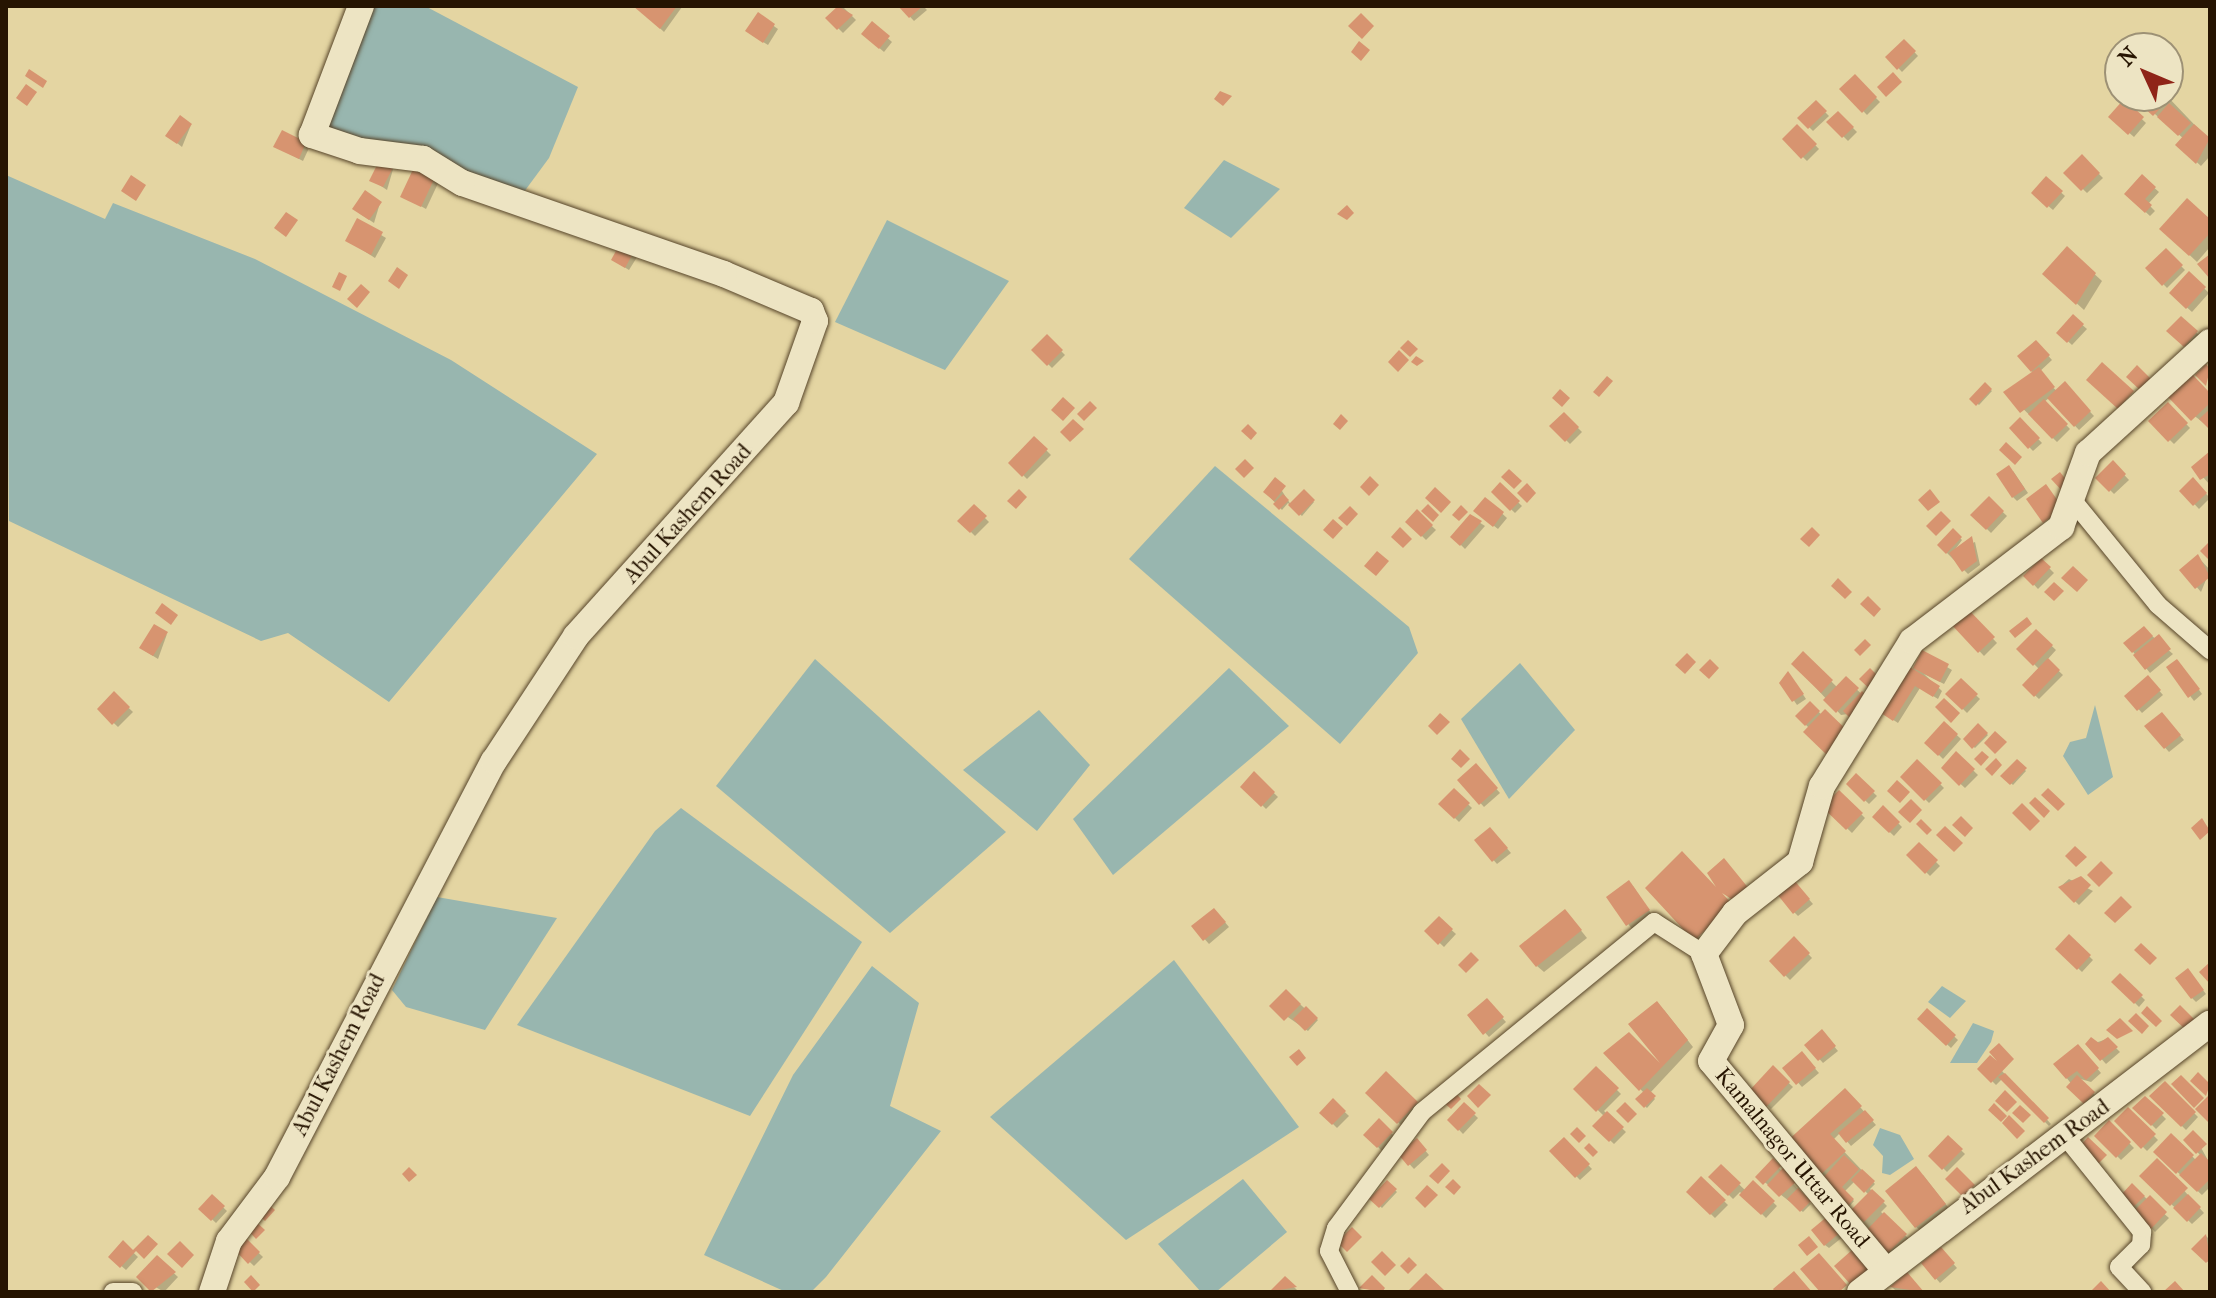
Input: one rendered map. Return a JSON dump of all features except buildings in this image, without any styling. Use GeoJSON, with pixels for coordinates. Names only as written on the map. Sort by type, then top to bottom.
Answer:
{"type":"FeatureCollection","features":[{"type":"Feature","properties":{"kind":"street","name":"Abul Kashem Road"},"geometry":{"type":"LineString","coordinates":[[209,1291],[229,1241],[277,1177],[494,761],[576,636],[786,403],[815,321],[811,311],[738,280],[462,183],[423,159],[360,151],[312,135],[361,6]]}},
{"type":"Feature","properties":{"kind":"street"},"geometry":{"type":"LineString","coordinates":[[1350,1292],[1329,1251],[1336,1228],[1422,1112],[1654,922],[1704,954],[1735,913],[1800,862],[1822,786],[1912,641],[2061,527],[2070,497],[2103,435],[2210,342]]}},
{"type":"Feature","properties":{"kind":"street"},"geometry":{"type":"LineString","coordinates":[[2070,497],[2158,605],[2210,650]]}},
{"type":"Feature","properties":{"kind":"street","name":"Kamalnagor Uttar Road"},"geometry":{"type":"LineString","coordinates":[[1704,954],[1731,1025],[1711,1061],[1886,1271]]}},
{"type":"Feature","properties":{"kind":"street","name":"Abul Kashem Road"},"geometry":{"type":"LineString","coordinates":[[1860,1292],[2066,1137],[2210,1023]]}},
{"type":"Feature","properties":{"kind":"street"},"geometry":{"type":"LineString","coordinates":[[2066,1137],[2142,1232],[2141,1245],[2119,1267],[2142,1292]]}},
{"type":"Feature","properties":{"kind":"street"},"geometry":{"type":"LineString","coordinates":[[113,1292],[133,1292]]}},
{"type":"Feature","properties":{"kind":"water"},"geometry":{"type":"Polygon","coordinates":[[[371,6],[425,6],[578,87],[549,158],[521,196],[319,127],[371,6]]]}},
{"type":"Feature","properties":{"kind":"water"},"geometry":{"type":"Polygon","coordinates":[[[1224,160],[1280,189],[1231,238],[1184,208],[1224,160]]]}},
{"type":"Feature","properties":{"kind":"water"},"geometry":{"type":"Polygon","coordinates":[[[6,175],[105,219],[113,203],[255,259],[451,360],[597,454],[389,702],[288,633],[261,641],[9,521],[6,175]]]}},
{"type":"Feature","properties":{"kind":"water"},"geometry":{"type":"Polygon","coordinates":[[[887,220],[1009,281],[945,370],[835,322],[887,220]]]}},
{"type":"Feature","properties":{"kind":"water"},"geometry":{"type":"Polygon","coordinates":[[[1215,466],[1409,627],[1418,653],[1340,744],[1129,559],[1215,466]]]}},
{"type":"Feature","properties":{"kind":"water"},"geometry":{"type":"Polygon","coordinates":[[[815,659],[1006,832],[890,933],[716,786],[815,659]]]}},
{"type":"Feature","properties":{"kind":"water"},"geometry":{"type":"Polygon","coordinates":[[[1520,663],[1575,730],[1509,799],[1461,719],[1520,663]]]}},
{"type":"Feature","properties":{"kind":"water"},"geometry":{"type":"Polygon","coordinates":[[[1229,668],[1289,726],[1113,875],[1073,819],[1229,668]]]}},
{"type":"Feature","properties":{"kind":"water"},"geometry":{"type":"Polygon","coordinates":[[[2095,705],[2113,777],[2088,795],[2063,756],[2070,742],[2086,738],[2095,705]]]}},
{"type":"Feature","properties":{"kind":"water"},"geometry":{"type":"Polygon","coordinates":[[[1039,710],[1090,765],[1037,831],[963,770],[1039,710]]]}},
{"type":"Feature","properties":{"kind":"water"},"geometry":{"type":"Polygon","coordinates":[[[681,808],[862,942],[750,1116],[517,1025],[655,831],[681,808]]]}},
{"type":"Feature","properties":{"kind":"water"},"geometry":{"type":"Polygon","coordinates":[[[437,897],[557,918],[485,1030],[406,1007],[392,990],[437,897]]]}},
{"type":"Feature","properties":{"kind":"water"},"geometry":{"type":"Polygon","coordinates":[[[1174,960],[1299,1127],[1126,1240],[990,1117],[1174,960]]]}},
{"type":"Feature","properties":{"kind":"water"},"geometry":{"type":"Polygon","coordinates":[[[872,966],[919,1003],[890,1106],[941,1131],[826,1277],[811,1292],[786,1292],[704,1255],[793,1075],[872,966]]]}},
{"type":"Feature","properties":{"kind":"water"},"geometry":{"type":"Polygon","coordinates":[[[1942,986],[1966,1001],[1950,1018],[1928,1002],[1942,986]]]}},
{"type":"Feature","properties":{"kind":"water"},"geometry":{"type":"Polygon","coordinates":[[[1973,1023],[1994,1031],[1991,1042],[1977,1063],[1950,1063],[1973,1023]]]}},
{"type":"Feature","properties":{"kind":"water"},"geometry":{"type":"Polygon","coordinates":[[[1880,1128],[1900,1135],[1914,1159],[1890,1175],[1882,1173],[1883,1156],[1873,1145],[1880,1128]]]}},
{"type":"Feature","properties":{"kind":"water"},"geometry":{"type":"Polygon","coordinates":[[[1243,1179],[1287,1232],[1216,1292],[1201,1292],[1158,1244],[1243,1179]]]}}]}
